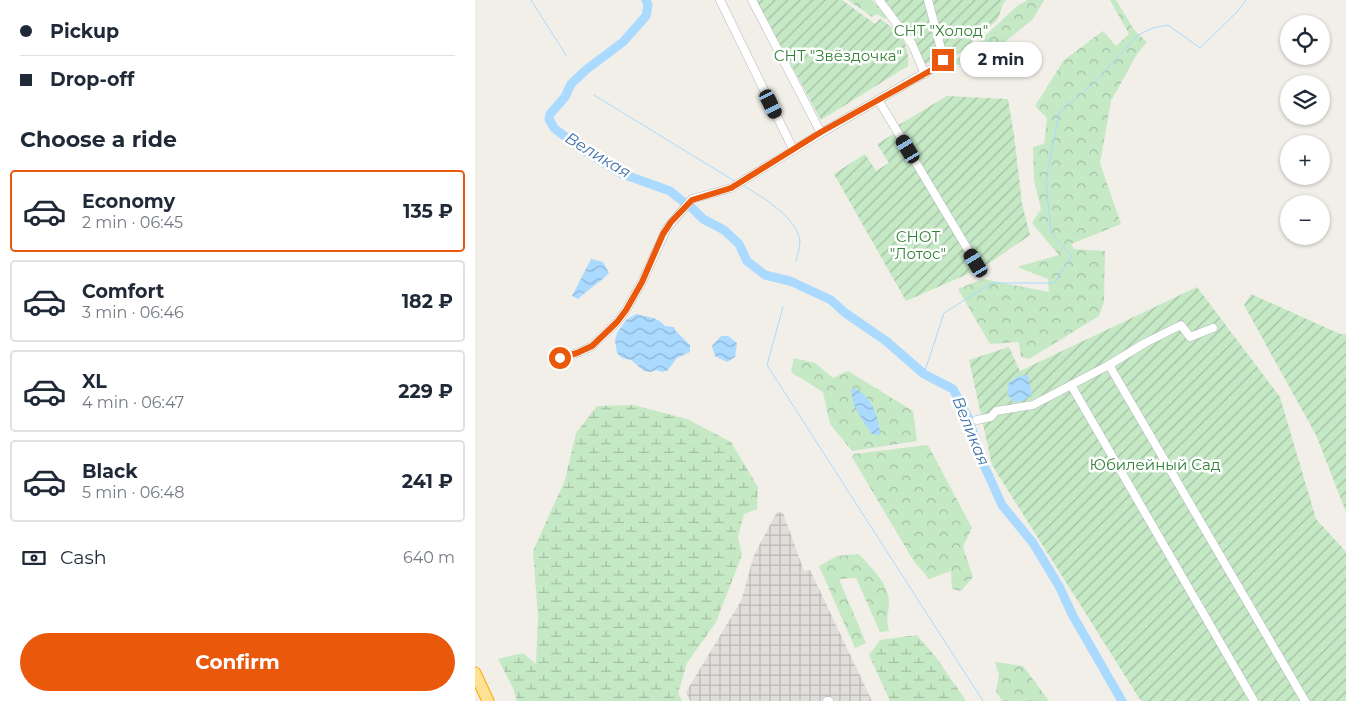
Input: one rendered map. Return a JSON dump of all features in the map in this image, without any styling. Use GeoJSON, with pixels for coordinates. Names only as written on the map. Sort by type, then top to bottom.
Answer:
{"type":"FeatureCollection","features":[{"type":"Feature","properties":{"kind":"highway"},"geometry":{"type":"LineString","coordinates":[[475,673],[488,701]]}},
{"type":"Feature","properties":{"kind":"street"},"geometry":{"type":"LineString","coordinates":[[720,0],[793,149]]}},
{"type":"Feature","properties":{"kind":"street"},"geometry":{"type":"LineString","coordinates":[[752,0],[821,132]]}},
{"type":"Feature","properties":{"kind":"street"},"geometry":{"type":"LineString","coordinates":[[879,0],[911,44],[925,74]]}},
{"type":"Feature","properties":{"kind":"street"},"geometry":{"type":"LineString","coordinates":[[557,360],[582,352],[592,346],[617,322],[642,282],[663,234],[671,222],[690,202],[696,198],[731,188],[821,132],[940,64],[943,56],[928,0]]}},
{"type":"Feature","properties":{"kind":"street"},"geometry":{"type":"LineString","coordinates":[[879,100],[976,263]]}},
{"type":"Feature","properties":{"kind":"street"},"geometry":{"type":"LineString","coordinates":[[977,420],[991,416],[996,411],[1033,405],[1181,325],[1190,337],[1213,328]]}},
{"type":"Feature","properties":{"kind":"street"},"geometry":{"type":"LineString","coordinates":[[1109,365],[1305,701]]}},
{"type":"Feature","properties":{"kind":"street"},"geometry":{"type":"LineString","coordinates":[[1071,385],[1254,701]]}},
{"type":"Feature","properties":{"kind":"shaded area"},"geometry":{"type":"Polygon","coordinates":[[[777,512],[783,513],[804,571],[810,570],[872,701],[690,701],[686,692],[741,601],[754,555],[777,512]]]}},
{"type":"Feature","properties":{"kind":"green space","name":"СНТ \"Звёздочка\""},"geometry":{"type":"Polygon","coordinates":[[[756,0],[842,0],[875,24],[880,19],[898,33],[907,50],[908,66],[821,120],[756,0]]]}},
{"type":"Feature","properties":{"kind":"green space"},"geometry":{"type":"Polygon","coordinates":[[[848,0],[872,0],[887,17],[885,19],[877,14],[872,17],[848,0]]]}},
{"type":"Feature","properties":{"kind":"green space","name":"СНТ \"Холод\""},"geometry":{"type":"Polygon","coordinates":[[[885,0],[1006,0],[996,21],[959,53],[947,61],[941,60],[924,64],[914,41],[885,0]]]}},
{"type":"Feature","properties":{"kind":"green space"},"geometry":{"type":"Polygon","coordinates":[[[1028,0],[1044,0],[1033,19],[988,56],[983,55],[965,65],[949,63],[968,52],[1017,6],[1028,0]]]}},
{"type":"Feature","properties":{"kind":"green space"},"geometry":{"type":"Polygon","coordinates":[[[1110,0],[1116,0],[1134,30],[1147,42],[1137,54],[1111,101],[1100,163],[1121,224],[1071,244],[1074,249],[1105,251],[1104,302],[1099,316],[1029,359],[1021,357],[1019,342],[990,344],[958,289],[983,279],[1049,292],[1048,279],[1017,267],[1059,255],[1032,223],[1041,209],[1034,180],[1033,147],[1044,144],[1047,118],[1035,106],[1064,60],[1103,31],[1116,46],[1129,34],[1110,0]]]}},
{"type":"Feature","properties":{"kind":"green space"},"geometry":{"type":"Polygon","coordinates":[[[947,96],[1008,99],[1022,204],[1030,235],[982,268],[897,126],[947,96]]]}},
{"type":"Feature","properties":{"kind":"green space","name":"СНОТ \"Лотос\""},"geometry":{"type":"Polygon","coordinates":[[[895,133],[977,270],[906,301],[834,174],[865,154],[876,171],[889,163],[877,144],[895,133]]]}},
{"type":"Feature","properties":{"kind":"green space","name":"Юбилейный Сад"},"geometry":{"type":"Polygon","coordinates":[[[1197,287],[1280,397],[1316,519],[1346,552],[1346,701],[1142,701],[992,465],[969,360],[1009,347],[1020,371],[1197,287]]]}},
{"type":"Feature","properties":{"kind":"green space"},"geometry":{"type":"Polygon","coordinates":[[[1251,294],[1340,334],[1346,334],[1346,512],[1316,435],[1244,305],[1251,294]]]}},
{"type":"Feature","properties":{"kind":"green space"},"geometry":{"type":"Polygon","coordinates":[[[794,358],[815,363],[833,378],[848,371],[913,411],[917,441],[852,451],[830,424],[823,392],[791,372],[794,358]]]}},
{"type":"Feature","properties":{"kind":"green space"},"geometry":{"type":"Polygon","coordinates":[[[634,405],[687,419],[731,442],[758,487],[757,509],[744,514],[738,537],[742,555],[716,622],[687,663],[678,693],[682,701],[517,701],[513,688],[498,659],[523,653],[536,664],[538,616],[533,551],[565,480],[576,433],[597,406],[634,405]]]}},
{"type":"Feature","properties":{"kind":"green space"},"geometry":{"type":"Polygon","coordinates":[[[928,445],[972,528],[963,547],[973,577],[961,591],[952,589],[951,571],[929,579],[913,560],[852,457],[854,454],[928,445]]]}},
{"type":"Feature","properties":{"kind":"green space"},"geometry":{"type":"Polygon","coordinates":[[[859,554],[879,577],[886,590],[889,604],[887,620],[889,631],[880,632],[856,578],[839,579],[866,643],[855,648],[819,566],[837,556],[859,554]]]}},
{"type":"Feature","properties":{"kind":"green space"},"geometry":{"type":"Polygon","coordinates":[[[917,635],[938,660],[966,701],[890,701],[869,655],[880,640],[917,635]]]}},
{"type":"Feature","properties":{"kind":"green space"},"geometry":{"type":"Polygon","coordinates":[[[995,662],[1023,666],[1049,701],[1002,701],[996,691],[999,674],[995,662]]]}},
{"type":"Feature","properties":{"kind":"water"},"geometry":{"type":"Polygon","coordinates":[[[591,259],[603,262],[609,273],[578,299],[572,296],[591,259]]]}},
{"type":"Feature","properties":{"kind":"water"},"geometry":{"type":"Polygon","coordinates":[[[636,314],[656,319],[665,326],[674,327],[690,345],[690,352],[677,358],[668,370],[663,372],[656,370],[651,372],[644,371],[631,360],[622,358],[617,353],[615,340],[617,333],[626,320],[636,314]]]}},
{"type":"Feature","properties":{"kind":"water"},"geometry":{"type":"Polygon","coordinates":[[[721,336],[728,336],[737,343],[735,357],[727,362],[715,356],[712,346],[721,336]]]}},
{"type":"Feature","properties":{"kind":"water"},"geometry":{"type":"Polygon","coordinates":[[[1028,375],[1032,395],[1022,401],[1013,402],[1007,393],[1009,383],[1019,376],[1028,375]]]}},
{"type":"Feature","properties":{"kind":"water"},"geometry":{"type":"Polygon","coordinates":[[[852,388],[869,400],[876,414],[880,435],[872,434],[861,418],[853,400],[852,388]]]}},
{"type":"Feature","properties":{"kind":"waterway"},"geometry":{"type":"LineString","coordinates":[[531,0],[566,55]]}},
{"type":"Feature","properties":{"kind":"waterway","name":"Великая"},"geometry":{"type":"LineString","coordinates":[[646,0],[648,5],[646,16],[623,42],[587,69],[571,84],[565,97],[550,114],[549,119],[554,128],[580,148],[620,173],[670,191],[685,203]]}},
{"type":"Feature","properties":{"kind":"waterway"},"geometry":{"type":"LineString","coordinates":[[924,374],[944,313],[992,283],[1054,283],[1072,256],[1051,233],[1046,180],[1059,113],[1094,83],[1138,35],[1153,28],[1168,25],[1200,48],[1237,12],[1246,0]]}},
{"type":"Feature","properties":{"kind":"waterway"},"geometry":{"type":"LineString","coordinates":[[594,95],[736,182]]}},
{"type":"Feature","properties":{"kind":"waterway"},"geometry":{"type":"LineString","coordinates":[[742,185],[759,195],[786,216],[793,225],[798,233],[800,242],[796,261]]}},
{"type":"Feature","properties":{"kind":"waterway","name":"Великая"},"geometry":{"type":"LineString","coordinates":[[691,207],[703,219],[724,230],[739,244],[747,261],[765,275],[790,281],[831,300],[844,312],[886,341],[924,374],[953,389],[968,417],[983,463],[1002,505],[1033,543],[1059,586],[1073,616],[1122,701]]}},
{"type":"Feature","properties":{"kind":"waterway"},"geometry":{"type":"LineString","coordinates":[[783,307],[767,365],[983,701]]}},
{"type":"Feature","properties":{"kind":"route"},"geometry":{"type":"LineString","coordinates":[[560,358],[582,352],[592,346],[617,322],[642,282],[663,234],[671,222],[692,200],[731,188],[821,132],[937,67],[943,60]]}}]}
